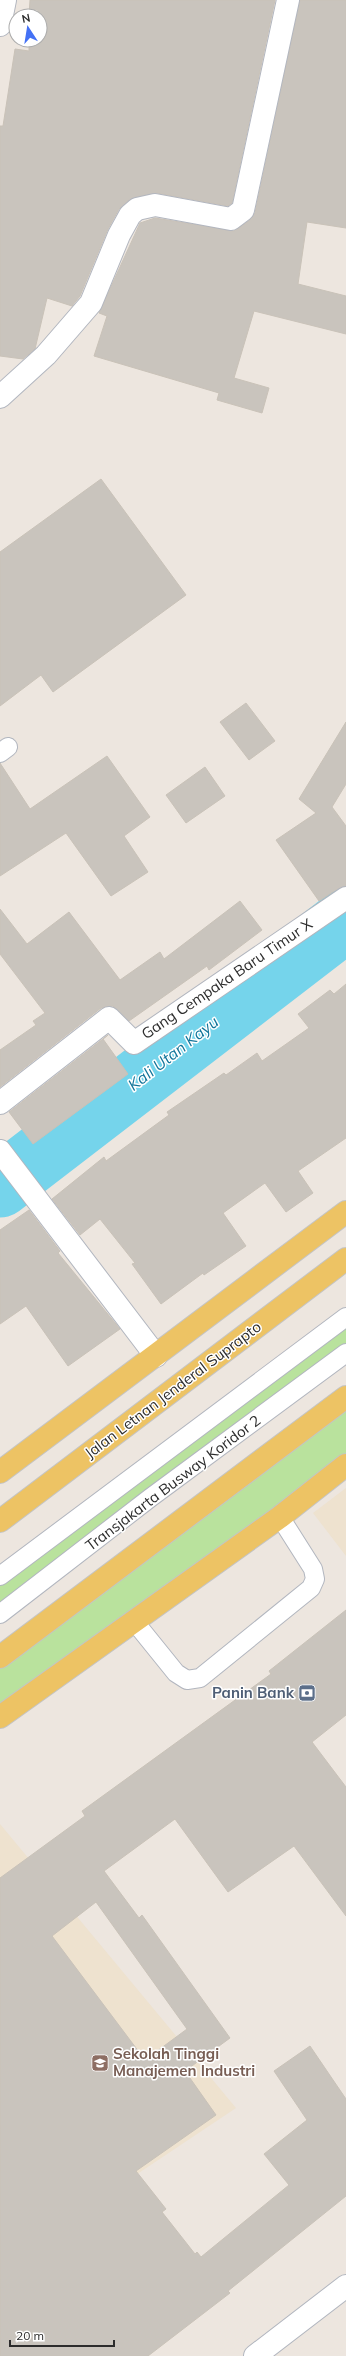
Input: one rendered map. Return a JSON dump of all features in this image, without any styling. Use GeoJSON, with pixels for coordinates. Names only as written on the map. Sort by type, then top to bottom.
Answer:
{"type":"FeatureCollection","features":[{"type":"Feature","properties":{"kind":"main road"},"geometry":{"type":"LineString","coordinates":[[0,1472],[346,1212]]}},
{"type":"Feature","properties":{"kind":"main road","name":"Jalan Letnan Jenderal Suprapto"},"geometry":{"type":"LineString","coordinates":[[0,1521],[346,1259]]}},
{"type":"Feature","properties":{"kind":"main road"},"geometry":{"type":"LineString","coordinates":[[0,1657],[346,1397]]}},
{"type":"Feature","properties":{"kind":"main road"},"geometry":{"type":"LineString","coordinates":[[0,1717],[280,1517],[346,1465]]}},
{"type":"Feature","properties":{"kind":"street"},"geometry":{"type":"LineString","coordinates":[[0,25],[5,0]]}},
{"type":"Feature","properties":{"kind":"street"},"geometry":{"type":"LineString","coordinates":[[0,397],[46,355],[91,303],[119,235],[130,215],[137,209],[155,204],[231,218],[243,210],[288,0]]}},
{"type":"Feature","properties":{"kind":"street","name":"Gang Cempaka Baru Timur X"},"geometry":{"type":"LineString","coordinates":[[0,1103],[109,1018],[134,1043],[346,898]]}},
{"type":"Feature","properties":{"kind":"street"},"geometry":{"type":"LineString","coordinates":[[0,1151],[156,1356]]}},
{"type":"Feature","properties":{"kind":"street"},"geometry":{"type":"LineString","coordinates":[[255,2356],[346,2286]]}},
{"type":"Feature","properties":{"kind":"lane","name":"Transjakarta Busway Koridor 2"},"geometry":{"type":"LineString","coordinates":[[0,1576],[346,1317]]}},
{"type":"Feature","properties":{"kind":"lane","name":"Transjakarta Busway Koridor 2"},"geometry":{"type":"LineString","coordinates":[[0,1614],[150,1498],[346,1353]]}},
{"type":"Feature","properties":{"kind":"lane"},"geometry":{"type":"LineString","coordinates":[[134,1621],[176,1673],[187,1680],[200,1678],[312,1588],[315,1579],[313,1569],[280,1517]]}},
{"type":"Feature","properties":{"kind":"shaded area"},"geometry":{"type":"Polygon","coordinates":[[[346,1488],[346,1556],[313,1513],[346,1488]]]}},
{"type":"Feature","properties":{"kind":"shaded area","name":"Sekolah Tinggi Manajemen Industri"},"geometry":{"type":"Polygon","coordinates":[[[0,1824],[236,2108],[49,2233],[0,2181],[0,1824]]]}},
{"type":"Feature","properties":{"kind":"green space"},"geometry":{"type":"Polygon","coordinates":[[[346,1316],[346,1353],[0,1615],[0,1575],[346,1316]]]}},
{"type":"Feature","properties":{"kind":"green space"},"geometry":{"type":"Polygon","coordinates":[[[346,1397],[346,1465],[0,1717],[0,1657],[346,1397]]]}},
{"type":"Feature","properties":{"kind":"building"},"geometry":{"type":"Polygon","coordinates":[[[30,0],[275,0],[232,203],[228,206],[157,193],[129,200],[119,209],[108,229],[80,296],[72,306],[47,298],[35,349],[23,359],[0,356],[0,126],[3,126],[15,49],[29,51],[29,48],[48,48],[48,8],[30,8],[30,0]]]}},
{"type":"Feature","properties":{"kind":"building"},"geometry":{"type":"Polygon","coordinates":[[[300,0],[346,0],[346,228],[307,222],[298,284],[346,296],[346,334],[254,311],[234,378],[269,388],[262,413],[217,400],[219,393],[94,356],[107,316],[99,313],[140,223],[155,218],[234,231],[250,220],[255,213],[300,0]]]}},
{"type":"Feature","properties":{"kind":"building"},"geometry":{"type":"Polygon","coordinates":[[[101,479],[186,595],[53,692],[41,675],[0,706],[0,552],[101,479]]]}},
{"type":"Feature","properties":{"kind":"building"},"geometry":{"type":"Polygon","coordinates":[[[246,703],[275,741],[249,760],[220,722],[246,703]]]}},
{"type":"Feature","properties":{"kind":"building"},"geometry":{"type":"Polygon","coordinates":[[[346,722],[346,784],[332,807],[346,826],[346,886],[339,888],[319,901],[276,840],[316,813],[299,799],[346,722]]]}},
{"type":"Feature","properties":{"kind":"building"},"geometry":{"type":"Polygon","coordinates":[[[107,756],[150,817],[124,836],[148,872],[111,896],[66,833],[0,876],[0,763],[30,809],[107,756]]]}},
{"type":"Feature","properties":{"kind":"building"},"geometry":{"type":"Polygon","coordinates":[[[205,767],[225,796],[186,823],[166,795],[205,767]]]}},
{"type":"Feature","properties":{"kind":"building"},"geometry":{"type":"Polygon","coordinates":[[[240,901],[262,930],[209,970],[207,966],[129,1021],[113,1006],[101,1008],[0,1087],[0,1050],[36,1025],[33,1021],[45,1013],[0,954],[0,909],[27,944],[69,912],[120,980],[160,952],[164,959],[240,901]]]}},
{"type":"Feature","properties":{"kind":"building"},"geometry":{"type":"Polygon","coordinates":[[[346,984],[346,1138],[298,1171],[313,1193],[286,1212],[265,1183],[223,1213],[246,1246],[204,1275],[203,1273],[161,1304],[132,1264],[135,1263],[100,1219],[80,1235],[52,1199],[104,1157],[106,1161],[169,1115],[167,1112],[224,1073],[226,1075],[257,1053],[262,1061],[309,1028],[298,1014],[330,990],[334,994],[346,984]]]}},
{"type":"Feature","properties":{"kind":"building"},"geometry":{"type":"Polygon","coordinates":[[[108,1035],[103,1039],[128,1074],[33,1144],[9,1112],[108,1035]]]}},
{"type":"Feature","properties":{"kind":"building"},"geometry":{"type":"Polygon","coordinates":[[[29,1210],[60,1251],[58,1253],[120,1329],[68,1366],[26,1306],[0,1324],[0,1230],[29,1210]]]}},
{"type":"Feature","properties":{"kind":"building"},"geometry":{"type":"Polygon","coordinates":[[[346,1610],[346,1715],[312,1742],[346,1787],[346,1916],[294,1846],[228,1892],[175,1819],[104,1871],[139,1918],[142,1915],[230,2038],[185,2071],[216,2115],[136,2171],[166,2209],[162,2212],[195,2254],[197,2252],[201,2257],[289,2185],[264,2154],[307,2120],[274,2071],[310,2046],[346,2099],[346,2196],[228,2291],[230,2293],[148,2356],[0,2356],[0,1878],[85,1816],[82,1811],[271,1674],[269,1671],[346,1610]],[[96,1902],[52,1936],[145,2060],[187,2029],[96,1902]]]}},
{"type":"Feature","properties":{"kind":"waterway","name":"Kali Utan Kayu"},"geometry":{"type":"LineString","coordinates":[[0,1186],[346,920]]}},
{"type":"Feature","properties":{"kind":"place","name":"Panin Bank"},"geometry":{"type":"Point","coordinates":[307,1693]}},
{"type":"Feature","properties":{"kind":"place","name":"Sekolah Tinggi Manajemen Industri"},"geometry":{"type":"Point","coordinates":[100,2063]}}]}
